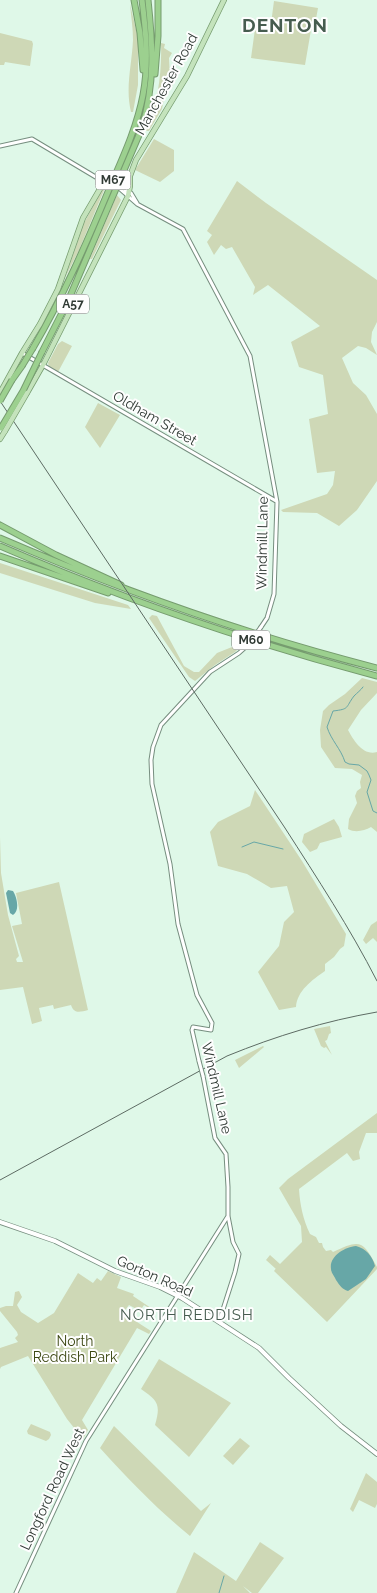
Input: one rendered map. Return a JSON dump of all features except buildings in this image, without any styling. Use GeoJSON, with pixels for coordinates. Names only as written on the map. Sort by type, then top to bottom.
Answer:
{"type":"FeatureCollection","features":[{"type":"Feature","properties":{"kind":"highway","name":"M67"},"geometry":{"type":"LineString","coordinates":[[134,0],[143,58],[143,96]]}},
{"type":"Feature","properties":{"kind":"highway","name":"M67"},"geometry":{"type":"LineString","coordinates":[[0,400],[33,348],[61,297],[90,235],[130,138],[143,96],[147,59],[142,0]]}},
{"type":"Feature","properties":{"kind":"highway","name":"M67"},"geometry":{"type":"LineString","coordinates":[[2,429],[68,301],[142,128],[152,80],[153,44],[148,0]]}},
{"type":"Feature","properties":{"kind":"highway","name":"M67"},"geometry":{"type":"LineString","coordinates":[[148,101],[157,60],[158,0]]}},
{"type":"Feature","properties":{"kind":"highway","name":"M60"},"geometry":{"type":"LineString","coordinates":[[0,525],[56,555],[162,603]]}},
{"type":"Feature","properties":{"kind":"highway","name":"M60"},"geometry":{"type":"LineString","coordinates":[[0,538],[77,571],[162,603],[237,628],[377,668]]}},
{"type":"Feature","properties":{"kind":"highway","name":"M60"},"geometry":{"type":"LineString","coordinates":[[0,546],[128,598],[261,643],[377,676]]}},
{"type":"Feature","properties":{"kind":"highway","name":"M60"},"geometry":{"type":"LineString","coordinates":[[0,556],[102,592],[128,598]]}},
{"type":"Feature","properties":{"kind":"main road","name":"Manchester Road"},"geometry":{"type":"LineString","coordinates":[[119,187],[128,180],[136,160],[188,72],[224,0]]}},
{"type":"Feature","properties":{"kind":"main road","name":"Manchester Road"},"geometry":{"type":"LineString","coordinates":[[127,194],[130,186],[128,180]]}},
{"type":"Feature","properties":{"kind":"main road"},"geometry":{"type":"LineString","coordinates":[[106,183],[119,187]]}},
{"type":"Feature","properties":{"kind":"main road","name":"A57"},"geometry":{"type":"LineString","coordinates":[[0,392],[58,289],[83,218],[106,183]]}},
{"type":"Feature","properties":{"kind":"main road","name":"A57"},"geometry":{"type":"LineString","coordinates":[[0,438],[2,429],[27,393],[43,365],[124,204],[127,194]]}},
{"type":"Feature","properties":{"kind":"main road","name":"Gorton Road"},"geometry":{"type":"LineString","coordinates":[[0,1222],[55,1242],[115,1271],[177,1295],[253,1343],[341,1426],[377,1454]]}},
{"type":"Feature","properties":{"kind":"street"},"geometry":{"type":"LineString","coordinates":[[0,146],[32,139],[106,183]]}},
{"type":"Feature","properties":{"kind":"street"},"geometry":{"type":"LineString","coordinates":[[119,187],[137,204]]}},
{"type":"Feature","properties":{"kind":"street"},"geometry":{"type":"LineString","coordinates":[[124,204],[130,202],[137,204]]}},
{"type":"Feature","properties":{"kind":"street","name":"Windmill Lane"},"geometry":{"type":"LineString","coordinates":[[137,204],[183,229],[250,356],[277,502],[274,594],[267,618],[248,645],[199,682],[161,725],[153,747],[151,760],[152,784],[170,864],[178,924],[197,995],[212,1023],[211,1030],[193,1026],[192,1030],[215,1138],[226,1154],[229,1226],[238,1254],[235,1272],[223,1311],[217,1321]]}},
{"type":"Feature","properties":{"kind":"street","name":"Oldham Street"},"geometry":{"type":"LineString","coordinates":[[22,353],[277,502]]}},
{"type":"Feature","properties":{"kind":"street","name":"Longford Road West"},"geometry":{"type":"LineString","coordinates":[[16,1593],[86,1440],[228,1214]]}},
{"type":"Feature","properties":{"kind":"street"},"geometry":{"type":"LineString","coordinates":[[222,1224],[229,1226]]}},
{"type":"Feature","properties":{"kind":"green space"},"geometry":{"type":"Polygon","coordinates":[[[274,1],[318,8],[314,30],[311,30],[305,65],[251,58],[255,29],[270,31],[274,1]]]}},
{"type":"Feature","properties":{"kind":"green space"},"geometry":{"type":"Polygon","coordinates":[[[130,4],[138,38],[138,85],[133,112],[131,112],[129,103],[129,76],[133,40],[130,4]]]}},
{"type":"Feature","properties":{"kind":"green space"},"geometry":{"type":"Polygon","coordinates":[[[0,33],[32,41],[30,66],[5,62],[4,65],[0,65],[0,33]]]}},
{"type":"Feature","properties":{"kind":"green space"},"geometry":{"type":"Polygon","coordinates":[[[161,43],[165,44],[164,48],[172,53],[169,58],[170,78],[176,79],[171,88],[166,89],[162,109],[149,131],[146,131],[154,110],[158,88],[161,43]]]}},
{"type":"Feature","properties":{"kind":"green space"},"geometry":{"type":"Polygon","coordinates":[[[154,139],[174,150],[174,171],[160,182],[135,170],[154,139]]]}},
{"type":"Feature","properties":{"kind":"green space"},"geometry":{"type":"Polygon","coordinates":[[[237,181],[377,280],[377,322],[372,332],[371,342],[377,355],[366,348],[358,346],[342,358],[353,383],[366,395],[377,414],[377,481],[357,510],[339,526],[317,513],[283,512],[281,510],[327,494],[333,485],[335,471],[317,473],[309,419],[328,414],[323,375],[299,367],[291,342],[320,326],[268,285],[253,295],[255,287],[232,247],[226,249],[221,245],[214,255],[207,242],[212,235],[207,231],[237,181]]]}},
{"type":"Feature","properties":{"kind":"green space"},"geometry":{"type":"Polygon","coordinates":[[[103,188],[105,188],[79,250],[65,278],[84,223],[103,188]]]}},
{"type":"Feature","properties":{"kind":"green space"},"geometry":{"type":"Polygon","coordinates":[[[117,195],[121,200],[92,259],[90,259],[117,195]]]}},
{"type":"Feature","properties":{"kind":"green space"},"geometry":{"type":"Polygon","coordinates":[[[62,341],[72,346],[58,372],[49,367],[48,363],[58,344],[62,341]]]}},
{"type":"Feature","properties":{"kind":"green space"},"geometry":{"type":"Polygon","coordinates":[[[98,403],[120,415],[100,448],[85,427],[98,403]]]}},
{"type":"Feature","properties":{"kind":"green space"},"geometry":{"type":"Polygon","coordinates":[[[0,563],[128,605],[131,609],[95,603],[0,573],[0,563]]]}},
{"type":"Feature","properties":{"kind":"green space"},"geometry":{"type":"Polygon","coordinates":[[[152,615],[157,616],[184,666],[194,672],[199,672],[217,653],[232,647],[236,642],[242,645],[195,681],[189,677],[149,618],[152,615]]]}},
{"type":"Feature","properties":{"kind":"green space"},"geometry":{"type":"Polygon","coordinates":[[[362,678],[377,682],[377,693],[361,710],[348,730],[359,747],[367,752],[377,752],[377,832],[371,827],[359,831],[348,829],[349,819],[357,803],[355,796],[361,788],[362,775],[352,769],[335,768],[321,747],[320,730],[323,711],[362,678]]]}},
{"type":"Feature","properties":{"kind":"green space"},"geometry":{"type":"Polygon","coordinates":[[[255,790],[302,861],[346,934],[344,946],[325,964],[325,971],[310,982],[302,991],[296,1007],[279,1010],[258,972],[279,946],[284,922],[294,912],[287,886],[271,888],[247,874],[218,866],[210,832],[218,822],[250,806],[255,790]]]}},
{"type":"Feature","properties":{"kind":"green space"},"geometry":{"type":"Polygon","coordinates":[[[334,819],[342,837],[320,843],[317,849],[310,852],[302,842],[304,834],[334,819]]]}},
{"type":"Feature","properties":{"kind":"green space"},"geometry":{"type":"Polygon","coordinates":[[[0,837],[1,873],[8,915],[19,956],[16,959],[17,962],[23,962],[12,926],[22,924],[16,893],[59,882],[88,1010],[76,1011],[71,1005],[54,1009],[53,1005],[39,1008],[42,1021],[32,1024],[23,987],[0,990],[0,837]]]}},
{"type":"Feature","properties":{"kind":"green space"},"geometry":{"type":"Polygon","coordinates":[[[377,921],[377,942],[373,938],[366,944],[363,940],[371,925],[377,921]]]}},
{"type":"Feature","properties":{"kind":"green space"},"geometry":{"type":"Polygon","coordinates":[[[330,1026],[331,1033],[325,1041],[332,1055],[326,1047],[321,1046],[314,1029],[330,1026]]]}},
{"type":"Feature","properties":{"kind":"green space"},"geometry":{"type":"Polygon","coordinates":[[[264,1047],[239,1068],[235,1060],[264,1047]]]}},
{"type":"Feature","properties":{"kind":"green space"},"geometry":{"type":"Polygon","coordinates":[[[377,1113],[377,1133],[366,1133],[359,1152],[360,1159],[353,1161],[347,1153],[299,1189],[302,1212],[310,1234],[316,1237],[319,1243],[322,1243],[326,1251],[331,1250],[333,1252],[349,1245],[360,1245],[368,1251],[377,1269],[327,1322],[274,1271],[276,1269],[266,1260],[270,1255],[280,1264],[302,1242],[301,1226],[279,1188],[288,1179],[377,1113]]]}},
{"type":"Feature","properties":{"kind":"green space","name":"North Reddish Park"},"geometry":{"type":"Polygon","coordinates":[[[108,1271],[121,1277],[117,1288],[134,1294],[133,1296],[154,1311],[144,1305],[140,1311],[129,1305],[123,1313],[151,1331],[149,1334],[137,1328],[82,1420],[88,1430],[83,1439],[67,1419],[28,1356],[0,1369],[0,1348],[18,1342],[15,1338],[18,1335],[0,1311],[0,1308],[13,1306],[15,1292],[19,1291],[22,1297],[17,1305],[21,1312],[38,1323],[54,1313],[78,1273],[93,1283],[97,1278],[101,1281],[108,1271]]]}},
{"type":"Feature","properties":{"kind":"green space"},"geometry":{"type":"Polygon","coordinates":[[[159,1359],[231,1403],[189,1457],[155,1425],[158,1412],[157,1404],[141,1389],[159,1359]]]}},
{"type":"Feature","properties":{"kind":"green space"},"geometry":{"type":"Polygon","coordinates":[[[31,1424],[50,1432],[49,1439],[46,1441],[28,1434],[27,1431],[31,1424]]]}},
{"type":"Feature","properties":{"kind":"green space"},"geometry":{"type":"Polygon","coordinates":[[[114,1426],[201,1511],[211,1503],[190,1536],[143,1494],[100,1448],[114,1426]]]}},
{"type":"Feature","properties":{"kind":"green space"},"geometry":{"type":"Polygon","coordinates":[[[240,1438],[250,1446],[233,1465],[223,1456],[240,1438]]]}},
{"type":"Feature","properties":{"kind":"green space"},"geometry":{"type":"Polygon","coordinates":[[[366,1473],[377,1482],[377,1504],[375,1508],[359,1500],[353,1512],[350,1509],[366,1473]]]}},
{"type":"Feature","properties":{"kind":"green space"},"geometry":{"type":"Polygon","coordinates":[[[260,1542],[284,1558],[258,1593],[252,1593],[243,1586],[250,1593],[176,1593],[194,1552],[236,1581],[260,1542]]]}},
{"type":"Feature","properties":{"kind":"water"},"geometry":{"type":"Polygon","coordinates":[[[8,890],[13,891],[17,900],[17,910],[13,915],[10,913],[6,893],[8,890]]]}},
{"type":"Feature","properties":{"kind":"water"},"geometry":{"type":"Polygon","coordinates":[[[356,1246],[368,1253],[375,1266],[366,1279],[348,1291],[341,1287],[336,1280],[331,1264],[339,1253],[347,1248],[356,1246]]]}},
{"type":"Feature","properties":{"kind":"waterway"},"geometry":{"type":"LineString","coordinates":[[363,687],[346,707],[342,710],[333,711],[327,727],[345,762],[359,765],[367,771],[371,780],[367,792],[373,811],[377,813]]}},
{"type":"Feature","properties":{"kind":"waterway"},"geometry":{"type":"LineString","coordinates":[[242,847],[254,842],[283,849]]}},
{"type":"Feature","properties":{"kind":"waterway"},"geometry":{"type":"LineString","coordinates":[[219,1593],[224,1576]]}},
{"type":"Feature","properties":{"kind":"railway"},"geometry":{"type":"LineString","coordinates":[[0,401],[285,828],[344,922],[377,981]]}},
{"type":"Feature","properties":{"kind":"railway"},"geometry":{"type":"LineString","coordinates":[[0,1180],[227,1056],[301,1030],[377,1012]]}},
{"type":"Feature","properties":{"kind":"district","name":"DENTON"},"geometry":{"type":"Point","coordinates":[285,25]}},
{"type":"Feature","properties":{"kind":"district","name":"NORTH REDDISH"},"geometry":{"type":"Point","coordinates":[187,1315]}}]}
